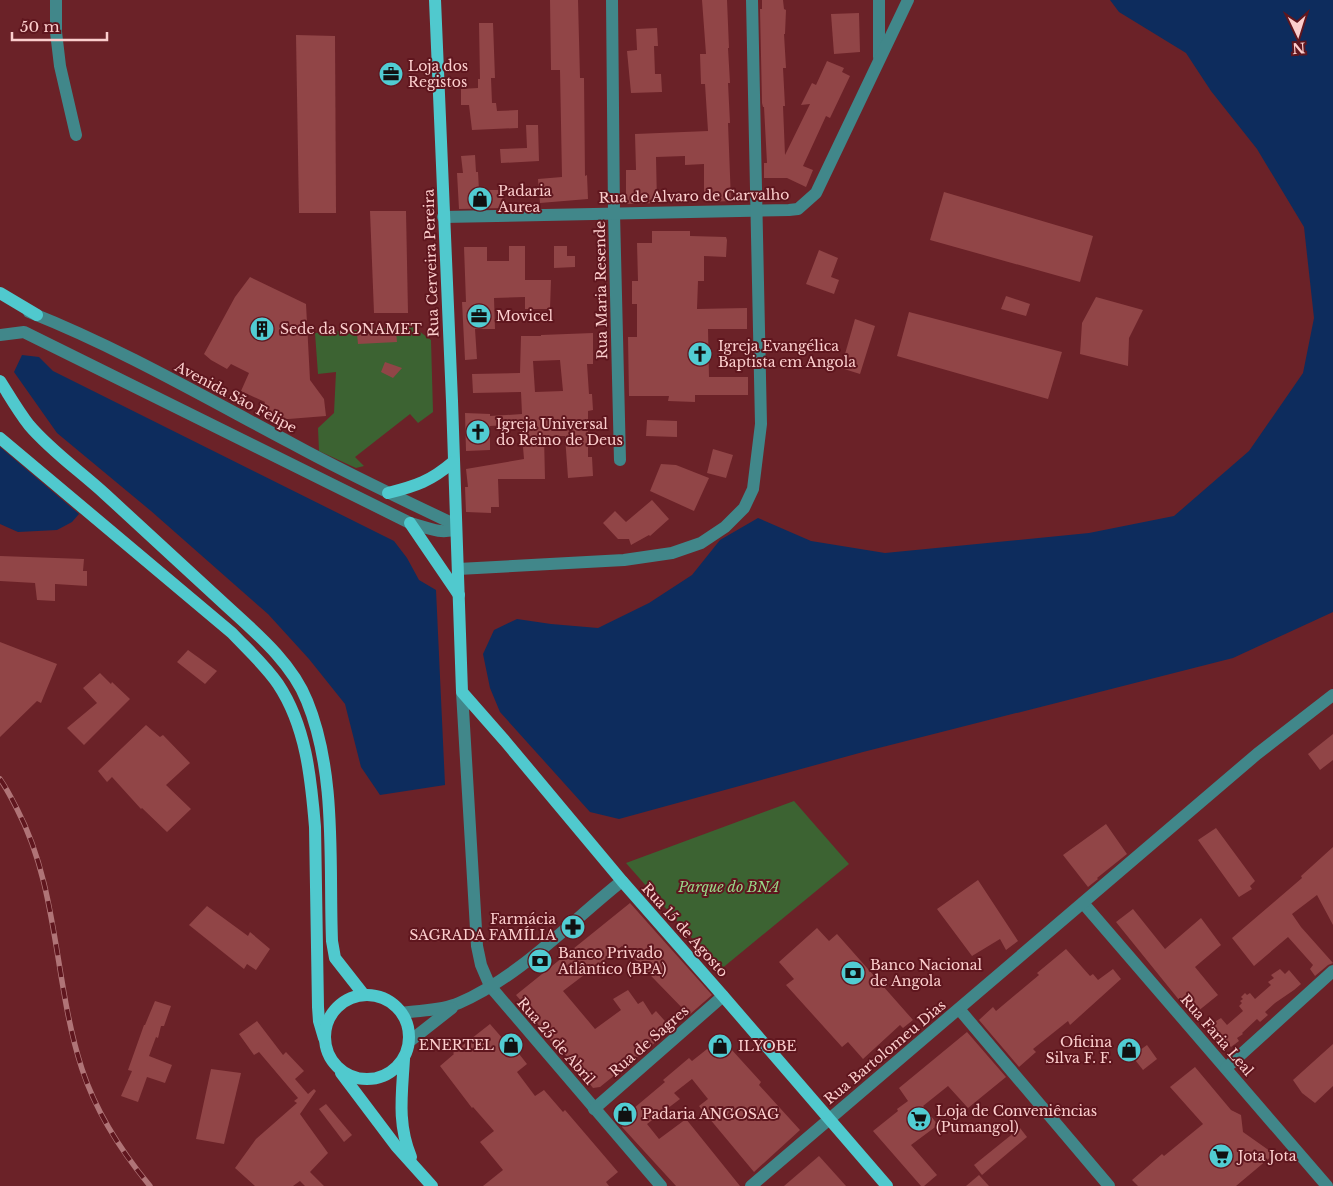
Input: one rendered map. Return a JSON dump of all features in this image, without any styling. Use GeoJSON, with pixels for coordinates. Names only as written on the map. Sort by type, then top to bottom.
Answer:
{"type":"FeatureCollection","features":[{"type":"Feature","properties":{"kind":"main road","name":"Rua Cerveira Pereira"},"geometry":{"type":"LineString","coordinates":[[435,0],[462,692]]}},
{"type":"Feature","properties":{"kind":"main road"},"geometry":{"type":"LineString","coordinates":[[0,293],[37,315]]}},
{"type":"Feature","properties":{"kind":"main road"},"geometry":{"type":"LineString","coordinates":[[0,381],[35,431],[47,444],[102,491],[241,620],[277,655],[293,676],[307,700],[322,755],[327,797],[332,941],[335,958],[364,995]]}},
{"type":"Feature","properties":{"kind":"main road"},"geometry":{"type":"LineString","coordinates":[[0,438],[232,633],[263,665],[278,685],[290,706],[300,731],[307,757],[313,797],[318,1007],[319,1021],[326,1051],[396,1146],[432,1186]]}},
{"type":"Feature","properties":{"kind":"main road"},"geometry":{"type":"LineString","coordinates":[[388,492],[414,487],[438,475],[453,462]]}},
{"type":"Feature","properties":{"kind":"main road"},"geometry":{"type":"LineString","coordinates":[[410,523],[459,597]]}},
{"type":"Feature","properties":{"kind":"main road","name":"Rua 15 de Agosto"},"geometry":{"type":"LineString","coordinates":[[462,692],[622,882],[887,1186]]}},
{"type":"Feature","properties":{"kind":"main road"},"geometry":{"type":"LineString","coordinates":[[324,1038],[325,1028],[330,1015],[339,1005],[351,998],[364,995],[381,997],[396,1006],[402,1013],[408,1026],[410,1041],[404,1058],[396,1069],[385,1076],[372,1080],[359,1079],[347,1075],[336,1067]]}},
{"type":"Feature","properties":{"kind":"main road"},"geometry":{"type":"LineString","coordinates":[[404,1058],[401,1121],[405,1141],[415,1166]]}},
{"type":"Feature","properties":{"kind":"street"},"geometry":{"type":"LineString","coordinates":[[56,0],[56,32],[60,66],[76,135]]}},
{"type":"Feature","properties":{"kind":"street","name":"Rua Maria Resende"},"geometry":{"type":"LineString","coordinates":[[612,0],[614,212],[620,460]]}},
{"type":"Feature","properties":{"kind":"street"},"geometry":{"type":"LineString","coordinates":[[458,569],[624,560],[672,553],[701,542],[725,527],[744,508],[752,489],[761,424],[752,0]]}},
{"type":"Feature","properties":{"kind":"street"},"geometry":{"type":"LineString","coordinates":[[879,0],[879,62]]}},
{"type":"Feature","properties":{"kind":"street","name":"Rua de Alvaro de Carvalho"},"geometry":{"type":"LineString","coordinates":[[443,217],[798,209],[816,193],[908,0]]}},
{"type":"Feature","properties":{"kind":"street","name":"Avenida São Felipe"},"geometry":{"type":"LineString","coordinates":[[0,300],[75,330],[456,527]]}},
{"type":"Feature","properties":{"kind":"street"},"geometry":{"type":"LineString","coordinates":[[0,335],[24,332],[410,523],[447,532],[456,527]]}},
{"type":"Feature","properties":{"kind":"street","name":"Rua 25 de Abril"},"geometry":{"type":"LineString","coordinates":[[462,692],[477,946],[481,965],[490,986],[660,1186]]}},
{"type":"Feature","properties":{"kind":"street","name":"Rua Bartolomeu Dias"},"geometry":{"type":"LineString","coordinates":[[751,1186],[1257,754],[1333,695]]}},
{"type":"Feature","properties":{"kind":"street"},"geometry":{"type":"LineString","coordinates":[[410,1041],[458,1004],[490,986],[527,961],[622,882]]}},
{"type":"Feature","properties":{"kind":"street","name":"Rua Faria Leal"},"geometry":{"type":"LineString","coordinates":[[1083,903],[1328,1186]]}},
{"type":"Feature","properties":{"kind":"street"},"geometry":{"type":"LineString","coordinates":[[1226,1068],[1333,971]]}},
{"type":"Feature","properties":{"kind":"street","name":"Rua de Sagres"},"geometry":{"type":"LineString","coordinates":[[594,1108],[723,996]]}},
{"type":"Feature","properties":{"kind":"street"},"geometry":{"type":"LineString","coordinates":[[402,1013],[458,1004]]}},
{"type":"Feature","properties":{"kind":"street"},"geometry":{"type":"LineString","coordinates":[[959,1009],[1110,1186]]}},
{"type":"Feature","properties":{"kind":"green space"},"geometry":{"type":"Polygon","coordinates":[[[412,326],[431,340],[433,412],[418,423],[410,414],[355,457],[364,466],[356,468],[319,451],[318,428],[334,413],[336,372],[318,374],[315,333],[412,326]]]}},
{"type":"Feature","properties":{"kind":"green space","name":"Parque do BNA"},"geometry":{"type":"Polygon","coordinates":[[[794,801],[849,864],[720,970],[626,863],[794,801]]]}},
{"type":"Feature","properties":{"kind":"water"},"geometry":{"type":"Polygon","coordinates":[[[1110,0],[1333,0],[1333,612],[1233,658],[863,752],[619,819],[590,812],[500,712],[490,688],[483,654],[494,630],[517,619],[598,628],[649,603],[692,575],[720,540],[758,518],[811,541],[885,553],[1089,533],[1174,516],[1249,451],[1303,373],[1314,318],[1304,227],[1257,149],[1211,91],[1186,53],[1119,12],[1110,0]]]}},
{"type":"Feature","properties":{"kind":"water"},"geometry":{"type":"Polygon","coordinates":[[[22,355],[39,357],[53,371],[394,541],[407,558],[419,580],[436,590],[445,785],[380,795],[361,767],[345,704],[309,659],[268,614],[151,511],[57,433],[14,372],[22,355]]]}},
{"type":"Feature","properties":{"kind":"water"},"geometry":{"type":"Polygon","coordinates":[[[0,447],[79,514],[72,522],[57,530],[18,532],[0,524],[0,447]]]}},
{"type":"Feature","properties":{"kind":"building"},"geometry":{"type":"Polygon","coordinates":[[[550,0],[578,0],[580,78],[584,78],[585,176],[587,175],[588,199],[540,203],[538,179],[562,177],[560,70],[551,70],[550,0]]]}},
{"type":"Feature","properties":{"kind":"building"},"geometry":{"type":"Polygon","coordinates":[[[702,0],[727,0],[731,201],[704,202],[704,164],[685,165],[685,156],[656,157],[657,203],[626,204],[626,170],[636,170],[635,134],[708,131],[705,84],[701,84],[700,54],[706,54],[702,0]]]}},
{"type":"Feature","properties":{"kind":"building"},"geometry":{"type":"Polygon","coordinates":[[[762,0],[783,0],[784,9],[786,10],[784,34],[786,68],[783,68],[785,155],[810,104],[801,105],[812,83],[816,85],[827,61],[844,68],[842,72],[850,76],[830,118],[826,116],[803,166],[813,170],[806,187],[787,178],[764,178],[764,163],[767,163],[764,107],[762,103],[760,9],[762,9],[762,0]]]}},
{"type":"Feature","properties":{"kind":"building"},"geometry":{"type":"Polygon","coordinates":[[[859,13],[860,52],[834,54],[831,14],[859,13]]]}},
{"type":"Feature","properties":{"kind":"building"},"geometry":{"type":"Polygon","coordinates":[[[479,23],[493,23],[495,78],[491,78],[492,103],[496,103],[497,111],[518,110],[518,128],[472,130],[469,105],[461,105],[461,89],[478,88],[478,79],[480,79],[479,23]]]}},
{"type":"Feature","properties":{"kind":"building"},"geometry":{"type":"Polygon","coordinates":[[[657,28],[658,46],[654,46],[655,74],[661,74],[662,92],[631,93],[627,51],[637,50],[636,29],[657,28]]]}},
{"type":"Feature","properties":{"kind":"building"},"geometry":{"type":"Polygon","coordinates":[[[296,35],[335,36],[336,213],[299,213],[296,35]]]}},
{"type":"Feature","properties":{"kind":"building"},"geometry":{"type":"Polygon","coordinates":[[[526,125],[538,125],[539,161],[501,163],[500,149],[527,148],[526,125]]]}},
{"type":"Feature","properties":{"kind":"building","name":"Padaria Aurea"},"geometry":{"type":"Polygon","coordinates":[[[475,155],[479,190],[502,190],[503,208],[459,209],[457,173],[463,173],[461,156],[475,155]]]}},
{"type":"Feature","properties":{"kind":"building"},"geometry":{"type":"Polygon","coordinates":[[[944,192],[1093,236],[1080,282],[930,240],[944,192]]]}},
{"type":"Feature","properties":{"kind":"building"},"geometry":{"type":"Polygon","coordinates":[[[370,211],[406,211],[408,313],[374,313],[370,211]]]}},
{"type":"Feature","properties":{"kind":"building"},"geometry":{"type":"Polygon","coordinates":[[[652,231],[690,231],[690,236],[726,237],[726,257],[704,256],[704,281],[698,281],[697,309],[747,308],[747,329],[708,329],[709,377],[748,377],[748,395],[695,395],[695,402],[668,401],[669,396],[629,396],[628,337],[637,337],[637,304],[632,304],[632,281],[638,281],[637,243],[652,243],[652,231]]]}},
{"type":"Feature","properties":{"kind":"building"},"geometry":{"type":"Polygon","coordinates":[[[509,246],[525,246],[525,280],[551,280],[550,309],[525,309],[525,297],[494,298],[495,329],[475,329],[477,359],[465,360],[462,302],[466,302],[464,247],[487,247],[487,261],[509,261],[509,246]]]}},
{"type":"Feature","properties":{"kind":"building"},"geometry":{"type":"Polygon","coordinates":[[[554,246],[567,246],[567,256],[575,256],[575,267],[554,268],[554,246]]]}},
{"type":"Feature","properties":{"kind":"building"},"geometry":{"type":"Polygon","coordinates":[[[819,250],[838,258],[831,277],[839,280],[834,294],[806,284],[819,250]]]}},
{"type":"Feature","properties":{"kind":"building","name":"Sede da SONAMET"},"geometry":{"type":"Polygon","coordinates":[[[250,277],[306,304],[310,380],[324,399],[326,416],[276,420],[262,410],[265,402],[241,391],[249,373],[231,364],[227,369],[204,354],[235,297],[250,277]]]}},
{"type":"Feature","properties":{"kind":"building"},"geometry":{"type":"Polygon","coordinates":[[[1006,296],[1030,304],[1026,316],[1001,309],[1006,296]]]}},
{"type":"Feature","properties":{"kind":"building"},"geometry":{"type":"Polygon","coordinates":[[[1096,297],[1143,310],[1129,338],[1128,366],[1080,354],[1082,323],[1096,297]]]}},
{"type":"Feature","properties":{"kind":"building"},"geometry":{"type":"Polygon","coordinates":[[[909,312],[1062,352],[1048,399],[897,356],[909,312]]]}},
{"type":"Feature","properties":{"kind":"building"},"geometry":{"type":"Polygon","coordinates":[[[855,319],[875,326],[860,374],[841,368],[855,319]]]}},
{"type":"Feature","properties":{"kind":"building"},"geometry":{"type":"Polygon","coordinates":[[[396,332],[397,342],[358,344],[357,334],[396,332]]]}},
{"type":"Feature","properties":{"kind":"building"},"geometry":{"type":"Polygon","coordinates":[[[593,333],[593,364],[587,364],[589,394],[592,394],[593,410],[588,411],[588,457],[592,457],[593,476],[568,478],[565,436],[544,436],[545,479],[498,479],[499,507],[491,507],[491,513],[466,512],[465,487],[468,487],[466,469],[524,459],[523,447],[520,447],[520,424],[490,426],[490,450],[466,451],[465,413],[490,414],[490,416],[522,414],[521,392],[473,393],[472,374],[520,373],[521,336],[593,333]],[[560,360],[533,361],[535,392],[563,391],[560,360]]]}},
{"type":"Feature","properties":{"kind":"building"},"geometry":{"type":"Polygon","coordinates":[[[385,362],[402,368],[393,378],[381,372],[385,362]]]}},
{"type":"Feature","properties":{"kind":"building"},"geometry":{"type":"Polygon","coordinates":[[[647,420],[677,421],[677,437],[646,436],[647,420]]]}},
{"type":"Feature","properties":{"kind":"building"},"geometry":{"type":"Polygon","coordinates":[[[713,449],[733,455],[726,478],[707,473],[713,449]]]}},
{"type":"Feature","properties":{"kind":"building"},"geometry":{"type":"Polygon","coordinates":[[[661,464],[676,465],[709,478],[694,511],[650,491],[661,464]]]}},
{"type":"Feature","properties":{"kind":"building"},"geometry":{"type":"Polygon","coordinates":[[[652,500],[669,519],[650,536],[631,545],[629,539],[618,539],[603,523],[615,511],[626,522],[652,500]]]}},
{"type":"Feature","properties":{"kind":"building"},"geometry":{"type":"Polygon","coordinates":[[[0,556],[84,559],[83,571],[87,571],[87,586],[55,584],[55,601],[37,600],[35,583],[0,581],[0,556]]]}},
{"type":"Feature","properties":{"kind":"building"},"geometry":{"type":"Polygon","coordinates":[[[0,642],[57,664],[41,703],[37,701],[0,737],[0,642]]]}},
{"type":"Feature","properties":{"kind":"building"},"geometry":{"type":"Polygon","coordinates":[[[188,650],[217,671],[205,684],[177,662],[188,650]]]}},
{"type":"Feature","properties":{"kind":"building"},"geometry":{"type":"Polygon","coordinates":[[[100,673],[130,699],[84,745],[67,728],[97,703],[83,688],[100,673]]]}},
{"type":"Feature","properties":{"kind":"building"},"geometry":{"type":"Polygon","coordinates":[[[146,725],[160,737],[163,735],[190,763],[166,785],[191,809],[167,832],[141,809],[112,777],[107,782],[98,771],[146,725]]]}},
{"type":"Feature","properties":{"kind":"building"},"geometry":{"type":"Polygon","coordinates":[[[1333,734],[1333,760],[1320,770],[1308,754],[1333,734]]]}},
{"type":"Feature","properties":{"kind":"building"},"geometry":{"type":"Polygon","coordinates":[[[1106,824],[1127,854],[1088,887],[1063,855],[1106,824]]]}},
{"type":"Feature","properties":{"kind":"building"},"geometry":{"type":"Polygon","coordinates":[[[1216,828],[1255,881],[1250,886],[1252,889],[1239,897],[1198,840],[1216,828]]]}},
{"type":"Feature","properties":{"kind":"building"},"geometry":{"type":"Polygon","coordinates":[[[1333,847],[1333,925],[1317,895],[1292,914],[1333,963],[1315,976],[1310,969],[1313,965],[1288,937],[1254,966],[1232,938],[1302,878],[1301,876],[1333,847]]]}},
{"type":"Feature","properties":{"kind":"building"},"geometry":{"type":"Polygon","coordinates":[[[978,880],[1018,941],[1006,950],[1000,939],[972,956],[937,909],[978,880]]]}},
{"type":"Feature","properties":{"kind":"building"},"geometry":{"type":"Polygon","coordinates":[[[630,903],[712,995],[689,1015],[622,946],[563,991],[595,1029],[621,1010],[613,999],[628,990],[638,1004],[643,1001],[652,1015],[656,1011],[672,1029],[600,1087],[593,1088],[563,1052],[561,1054],[534,1019],[536,1018],[516,995],[630,903]]]}},
{"type":"Feature","properties":{"kind":"building"},"geometry":{"type":"Polygon","coordinates":[[[207,906],[248,936],[250,932],[270,949],[256,970],[247,964],[244,969],[189,925],[207,906]]]}},
{"type":"Feature","properties":{"kind":"building"},"geometry":{"type":"Polygon","coordinates":[[[1133,909],[1165,949],[1201,918],[1221,945],[1195,967],[1218,995],[1192,1016],[1116,922],[1133,909]]]}},
{"type":"Feature","properties":{"kind":"building"},"geometry":{"type":"Polygon","coordinates":[[[817,928],[829,941],[837,934],[913,1020],[903,1028],[900,1025],[863,1059],[848,1042],[842,1047],[786,985],[794,979],[779,962],[817,928]]]}},
{"type":"Feature","properties":{"kind":"building"},"geometry":{"type":"Polygon","coordinates":[[[1066,949],[1090,976],[1093,974],[1098,980],[1113,969],[1121,979],[1070,1025],[1068,1021],[1033,1049],[1036,1052],[1019,1067],[979,1020],[993,1007],[996,1011],[1039,975],[1037,973],[1066,949]]]}},
{"type":"Feature","properties":{"kind":"building"},"geometry":{"type":"Polygon","coordinates":[[[1280,969],[1285,974],[1289,970],[1301,984],[1265,1012],[1268,1015],[1260,1022],[1257,1019],[1237,1038],[1239,1041],[1231,1047],[1228,1044],[1224,1048],[1210,1032],[1215,1028],[1213,1023],[1221,1018],[1227,1025],[1243,1011],[1239,1006],[1242,1003],[1240,1001],[1243,999],[1241,997],[1245,993],[1247,995],[1250,993],[1255,999],[1271,985],[1268,982],[1274,978],[1271,975],[1280,969]]]}},
{"type":"Feature","properties":{"kind":"building"},"geometry":{"type":"Polygon","coordinates":[[[155,1001],[171,1006],[164,1026],[161,1026],[158,1038],[156,1037],[149,1056],[172,1065],[165,1083],[147,1077],[138,1102],[121,1096],[132,1071],[128,1070],[144,1025],[155,1001]]]}},
{"type":"Feature","properties":{"kind":"building"},"geometry":{"type":"Polygon","coordinates":[[[257,1021],[283,1055],[286,1052],[304,1071],[295,1079],[308,1094],[314,1089],[316,1091],[300,1114],[328,1153],[310,1172],[324,1186],[305,1186],[300,1181],[293,1186],[255,1186],[235,1168],[256,1139],[297,1103],[294,1101],[298,1098],[259,1052],[254,1055],[239,1034],[257,1021]]]}},
{"type":"Feature","properties":{"kind":"building"},"geometry":{"type":"Polygon","coordinates":[[[490,1024],[510,1047],[512,1045],[527,1064],[517,1072],[535,1096],[544,1090],[563,1112],[565,1110],[618,1172],[606,1182],[609,1186],[483,1186],[503,1170],[480,1142],[494,1131],[472,1108],[440,1066],[453,1053],[490,1024]]]}},
{"type":"Feature","properties":{"kind":"building"},"geometry":{"type":"Polygon","coordinates":[[[967,1032],[1006,1077],[968,1108],[948,1086],[923,1106],[938,1125],[911,1145],[937,1175],[924,1186],[921,1186],[873,1131],[908,1101],[899,1088],[967,1032]]]}},
{"type":"Feature","properties":{"kind":"building"},"geometry":{"type":"Polygon","coordinates":[[[721,1038],[761,1082],[759,1085],[800,1130],[754,1172],[699,1106],[708,1099],[692,1079],[674,1093],[680,1099],[647,1124],[659,1139],[686,1119],[740,1186],[676,1186],[622,1127],[621,1119],[665,1082],[663,1080],[689,1058],[692,1061],[721,1038]]]}},
{"type":"Feature","properties":{"kind":"building"},"geometry":{"type":"Polygon","coordinates":[[[1333,1044],[1333,1086],[1315,1103],[1302,1093],[1293,1080],[1333,1044]]]}},
{"type":"Feature","properties":{"kind":"building"},"geometry":{"type":"Polygon","coordinates":[[[1147,1045],[1157,1059],[1143,1070],[1132,1056],[1147,1045]]]}},
{"type":"Feature","properties":{"kind":"building"},"geometry":{"type":"Polygon","coordinates":[[[1195,1067],[1231,1110],[1241,1115],[1243,1132],[1274,1154],[1236,1186],[1138,1186],[1132,1180],[1162,1154],[1164,1156],[1203,1124],[1170,1087],[1195,1067]]]}},
{"type":"Feature","properties":{"kind":"building"},"geometry":{"type":"Polygon","coordinates":[[[211,1069],[241,1073],[224,1144],[196,1139],[211,1069]]]}},
{"type":"Feature","properties":{"kind":"building"},"geometry":{"type":"Polygon","coordinates":[[[326,1104],[352,1135],[344,1142],[319,1109],[326,1104]]]}},
{"type":"Feature","properties":{"kind":"building"},"geometry":{"type":"Polygon","coordinates":[[[1020,1128],[1027,1137],[982,1175],[974,1165],[1020,1128]]]}},
{"type":"Feature","properties":{"kind":"building"},"geometry":{"type":"Polygon","coordinates":[[[819,1156],[846,1186],[784,1186],[819,1156]]]}},
{"type":"Feature","properties":{"kind":"building"},"geometry":{"type":"Polygon","coordinates":[[[979,1175],[989,1186],[966,1186],[979,1175]]]}},
{"type":"Feature","properties":{"kind":"railway"},"geometry":{"type":"LineString","coordinates":[[0,779],[15,805],[31,840],[41,871],[49,904],[66,1004],[82,1069],[94,1100],[110,1130],[150,1186]]}},
{"type":"Feature","properties":{"kind":"place","name":"Loja dos Registos"},"geometry":{"type":"Point","coordinates":[391,74]}},
{"type":"Feature","properties":{"kind":"place","name":"Padaria Aurea"},"geometry":{"type":"Point","coordinates":[480,199]}},
{"type":"Feature","properties":{"kind":"place","name":"Movicel"},"geometry":{"type":"Point","coordinates":[479,316]}},
{"type":"Feature","properties":{"kind":"place","name":"Sede da SONAMET"},"geometry":{"type":"Point","coordinates":[262,329]}},
{"type":"Feature","properties":{"kind":"place","name":"Igreja Evangélica Baptista em Angola"},"geometry":{"type":"Point","coordinates":[700,354]}},
{"type":"Feature","properties":{"kind":"place","name":"Igreja Universal do Reino de Deus"},"geometry":{"type":"Point","coordinates":[478,432]}},
{"type":"Feature","properties":{"kind":"place","name":"Farmácia SAGRADA FAMÍLIA"},"geometry":{"type":"Point","coordinates":[573,927]}},
{"type":"Feature","properties":{"kind":"place","name":"Banco Privado Atlântico (BPA)"},"geometry":{"type":"Point","coordinates":[540,961]}},
{"type":"Feature","properties":{"kind":"place","name":"Banco Nacional de Angola"},"geometry":{"type":"Point","coordinates":[853,973]}},
{"type":"Feature","properties":{"kind":"place","name":"ENERTEL"},"geometry":{"type":"Point","coordinates":[511,1045]}},
{"type":"Feature","properties":{"kind":"place","name":"ILYOBE"},"geometry":{"type":"Point","coordinates":[720,1046]}},
{"type":"Feature","properties":{"kind":"place","name":"Oficina Silva F. F."},"geometry":{"type":"Point","coordinates":[1129,1050]}},
{"type":"Feature","properties":{"kind":"place","name":"Padaria ANGOSAG"},"geometry":{"type":"Point","coordinates":[625,1114]}},
{"type":"Feature","properties":{"kind":"place","name":"Loja de Conveniências (Pumangol)"},"geometry":{"type":"Point","coordinates":[919,1119]}},
{"type":"Feature","properties":{"kind":"place","name":"Jota Jota"},"geometry":{"type":"Point","coordinates":[1221,1156]}}]}
